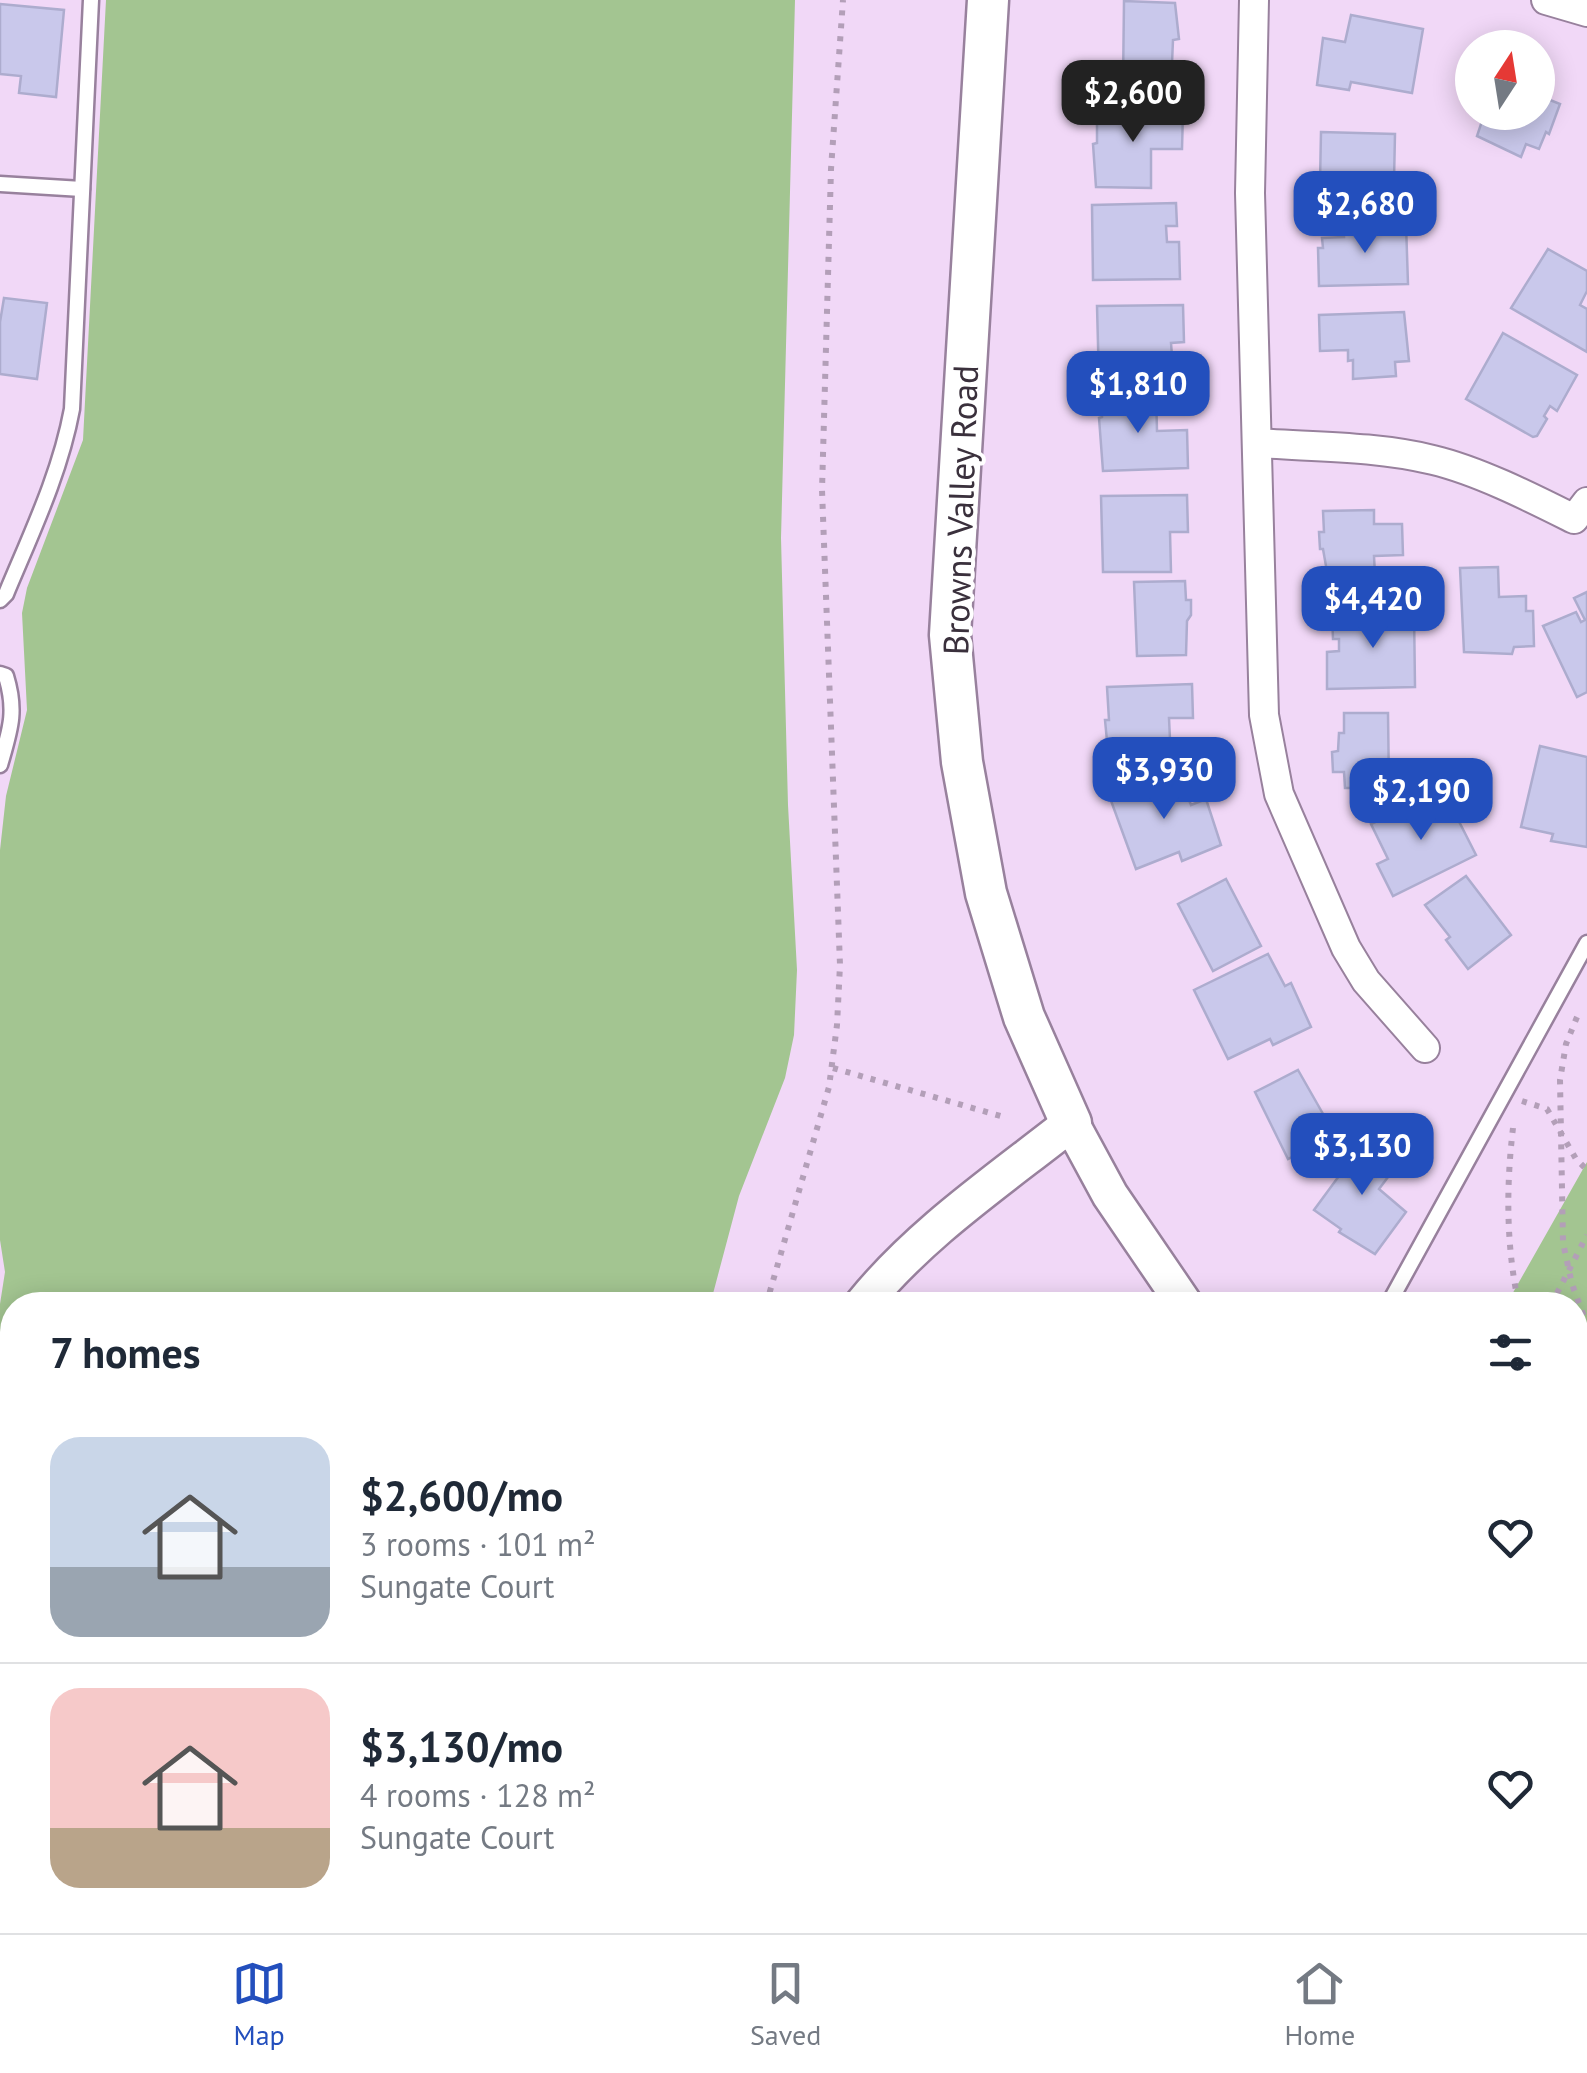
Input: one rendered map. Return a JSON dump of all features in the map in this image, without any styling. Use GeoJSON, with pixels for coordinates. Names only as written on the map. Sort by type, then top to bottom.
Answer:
{"type":"FeatureCollection","features":[{"type":"Feature","properties":{"kind":"main road","name":"Browns Valley Road"},"geometry":{"type":"LineString","coordinates":[[988,0],[950,635],[962,762],[986,892],[1024,1016],[1072,1123]]}},
{"type":"Feature","properties":{"kind":"street"},"geometry":{"type":"LineString","coordinates":[[1254,0],[1250,193],[1264,715],[1280,794],[1346,948],[1366,982],[1425,1048]]}},
{"type":"Feature","properties":{"kind":"street"},"geometry":{"type":"LineString","coordinates":[[1546,0],[1587,12]]}},
{"type":"Feature","properties":{"kind":"street"},"geometry":{"type":"LineString","coordinates":[[1257,443],[1352,448],[1434,460],[1535,500],[1574,520],[1587,502]]}},
{"type":"Feature","properties":{"kind":"street"},"geometry":{"type":"LineString","coordinates":[[873,1292],[893,1267],[1072,1123],[1110,1194],[1176,1292]]}},
{"type":"Feature","properties":{"kind":"lane"},"geometry":{"type":"LineString","coordinates":[[0,600],[6,594],[66,439],[72,409],[91,0]]}},
{"type":"Feature","properties":{"kind":"lane"},"geometry":{"type":"LineString","coordinates":[[0,184],[82,190]]}},
{"type":"Feature","properties":{"kind":"lane"},"geometry":{"type":"LineString","coordinates":[[0,674],[6,676],[14,701],[0,765]]}},
{"type":"Feature","properties":{"kind":"lane"},"geometry":{"type":"LineString","coordinates":[[1395,1292],[1587,943]]}},
{"type":"Feature","properties":{"kind":"path"},"geometry":{"type":"LineString","coordinates":[[770,1292],[833,1068],[840,965],[822,490],[832,169],[843,0]]}},
{"type":"Feature","properties":{"kind":"path"},"geometry":{"type":"LineString","coordinates":[[1576,1292],[1564,1244],[1560,1080],[1566,1044],[1580,1007]]}},
{"type":"Feature","properties":{"kind":"path"},"geometry":{"type":"LineString","coordinates":[[833,1068],[1004,1117]]}},
{"type":"Feature","properties":{"kind":"path"},"geometry":{"type":"LineString","coordinates":[[1517,1292],[1511,1268],[1508,1210],[1516,1100],[1547,1109],[1576,1159],[1587,1170]]}},
{"type":"Feature","properties":{"kind":"path"},"geometry":{"type":"LineString","coordinates":[[1558,1292],[1587,1234]]}},
{"type":"Feature","properties":{"kind":"green space"},"geometry":{"type":"Polygon","coordinates":[[[106,0],[795,0],[781,538],[797,970],[794,1035],[785,1078],[739,1196],[713,1292],[2,1292],[5,1272],[0,1240],[0,850],[6,796],[27,710],[22,613],[27,588],[83,440],[106,0]]]}},
{"type":"Feature","properties":{"kind":"green space"},"geometry":{"type":"Polygon","coordinates":[[[1587,1162],[1587,1292],[1513,1292],[1587,1162]]]}},
{"type":"Feature","properties":{"kind":"building"},"geometry":{"type":"Polygon","coordinates":[[[1124,1],[1175,3],[1179,39],[1173,40],[1171,86],[1123,84],[1124,1]]]}},
{"type":"Feature","properties":{"kind":"building"},"geometry":{"type":"Polygon","coordinates":[[[0,4],[64,10],[56,97],[19,93],[21,76],[0,74],[0,4]]]}},
{"type":"Feature","properties":{"kind":"building"},"geometry":{"type":"Polygon","coordinates":[[[1351,15],[1423,29],[1412,93],[1351,82],[1349,90],[1317,85],[1323,38],[1345,42],[1351,15]]]}},
{"type":"Feature","properties":{"kind":"building"},"geometry":{"type":"Polygon","coordinates":[[[1097,111],[1183,112],[1182,149],[1151,149],[1151,188],[1096,187],[1093,144],[1097,143],[1097,111]]]}},
{"type":"Feature","properties":{"kind":"building"},"geometry":{"type":"Polygon","coordinates":[[[1479,130],[1550,130],[1539,149],[1526,144],[1521,157],[1477,136],[1479,130]]]}},
{"type":"Feature","properties":{"kind":"building"},"geometry":{"type":"Polygon","coordinates":[[[1321,132],[1395,134],[1394,180],[1387,180],[1387,199],[1340,198],[1341,182],[1320,182],[1321,132]]]}},
{"type":"Feature","properties":{"kind":"building"},"geometry":{"type":"Polygon","coordinates":[[[1176,203],[1177,226],[1166,226],[1167,242],[1179,242],[1180,279],[1093,280],[1092,205],[1176,203]]]}},
{"type":"Feature","properties":{"kind":"building"},"geometry":{"type":"Polygon","coordinates":[[[1373,221],[1373,225],[1406,224],[1408,284],[1319,286],[1318,248],[1323,248],[1322,238],[1344,237],[1343,222],[1373,221]]]}},
{"type":"Feature","properties":{"kind":"building"},"geometry":{"type":"Polygon","coordinates":[[[1548,249],[1587,271],[1587,291],[1580,305],[1587,309],[1587,352],[1511,308],[1548,249]]]}},
{"type":"Feature","properties":{"kind":"building"},"geometry":{"type":"Polygon","coordinates":[[[4,298],[47,303],[37,379],[0,374],[4,298]]]}},
{"type":"Feature","properties":{"kind":"building"},"geometry":{"type":"Polygon","coordinates":[[[1183,305],[1184,342],[1171,343],[1172,356],[1184,355],[1185,381],[1099,382],[1097,306],[1183,305]]]}},
{"type":"Feature","properties":{"kind":"building"},"geometry":{"type":"Polygon","coordinates":[[[1404,312],[1409,361],[1395,362],[1396,376],[1353,379],[1353,360],[1348,361],[1348,350],[1320,351],[1319,315],[1404,312]]]}},
{"type":"Feature","properties":{"kind":"building"},"geometry":{"type":"Polygon","coordinates":[[[1503,333],[1577,375],[1557,411],[1550,406],[1537,436],[1466,399],[1503,333]]]}},
{"type":"Feature","properties":{"kind":"building"},"geometry":{"type":"Polygon","coordinates":[[[1156,393],[1157,431],[1187,430],[1188,468],[1103,471],[1099,418],[1102,395],[1156,393]]]}},
{"type":"Feature","properties":{"kind":"building"},"geometry":{"type":"Polygon","coordinates":[[[1187,495],[1188,532],[1170,532],[1171,572],[1103,572],[1101,496],[1187,495]]]}},
{"type":"Feature","properties":{"kind":"building"},"geometry":{"type":"Polygon","coordinates":[[[1374,510],[1374,524],[1402,524],[1403,555],[1374,556],[1376,594],[1327,595],[1319,532],[1324,532],[1323,511],[1374,510]]]}},
{"type":"Feature","properties":{"kind":"building"},"geometry":{"type":"Polygon","coordinates":[[[1498,567],[1499,597],[1526,596],[1526,611],[1533,611],[1534,646],[1514,647],[1512,654],[1464,652],[1460,568],[1498,567]]]}},
{"type":"Feature","properties":{"kind":"building"},"geometry":{"type":"Polygon","coordinates":[[[1185,581],[1186,600],[1191,600],[1186,655],[1137,656],[1134,582],[1185,581]]]}},
{"type":"Feature","properties":{"kind":"building"},"geometry":{"type":"Polygon","coordinates":[[[1587,592],[1587,692],[1577,697],[1543,626],[1576,612],[1581,622],[1585,620],[1574,598],[1587,592]]]}},
{"type":"Feature","properties":{"kind":"building"},"geometry":{"type":"Polygon","coordinates":[[[1414,611],[1415,687],[1327,689],[1327,652],[1339,651],[1339,639],[1333,639],[1332,613],[1414,611]]]}},
{"type":"Feature","properties":{"kind":"building"},"geometry":{"type":"Polygon","coordinates":[[[1192,684],[1193,718],[1169,718],[1171,761],[1109,762],[1107,687],[1192,684]]]}},
{"type":"Feature","properties":{"kind":"building"},"geometry":{"type":"Polygon","coordinates":[[[1344,713],[1388,713],[1389,788],[1345,788],[1344,772],[1333,772],[1332,752],[1338,751],[1339,733],[1344,733],[1344,713]]]}},
{"type":"Feature","properties":{"kind":"building"},"geometry":{"type":"Polygon","coordinates":[[[1540,746],[1587,757],[1587,847],[1551,841],[1553,834],[1521,827],[1540,746]]]}},
{"type":"Feature","properties":{"kind":"building"},"geometry":{"type":"Polygon","coordinates":[[[1178,772],[1191,805],[1206,799],[1221,845],[1182,861],[1179,852],[1136,869],[1110,798],[1178,772]]]}},
{"type":"Feature","properties":{"kind":"building"},"geometry":{"type":"Polygon","coordinates":[[[1443,790],[1476,855],[1393,896],[1377,864],[1388,859],[1371,824],[1443,790]]]}},
{"type":"Feature","properties":{"kind":"building"},"geometry":{"type":"Polygon","coordinates":[[[1466,876],[1511,935],[1468,969],[1425,905],[1466,876]]]}},
{"type":"Feature","properties":{"kind":"building"},"geometry":{"type":"Polygon","coordinates":[[[1226,879],[1261,946],[1213,971],[1178,904],[1226,879]]]}},
{"type":"Feature","properties":{"kind":"building"},"geometry":{"type":"Polygon","coordinates":[[[1268,954],[1285,986],[1291,983],[1311,1027],[1273,1045],[1270,1039],[1228,1059],[1194,990],[1268,954]]]}},
{"type":"Feature","properties":{"kind":"building"},"geometry":{"type":"Polygon","coordinates":[[[1298,1070],[1335,1135],[1288,1159],[1255,1092],[1298,1070]]]}},
{"type":"Feature","properties":{"kind":"building"},"geometry":{"type":"Polygon","coordinates":[[[1356,1139],[1397,1165],[1379,1189],[1406,1212],[1375,1254],[1339,1232],[1341,1229],[1314,1210],[1339,1176],[1332,1170],[1356,1139]]]}}]}
